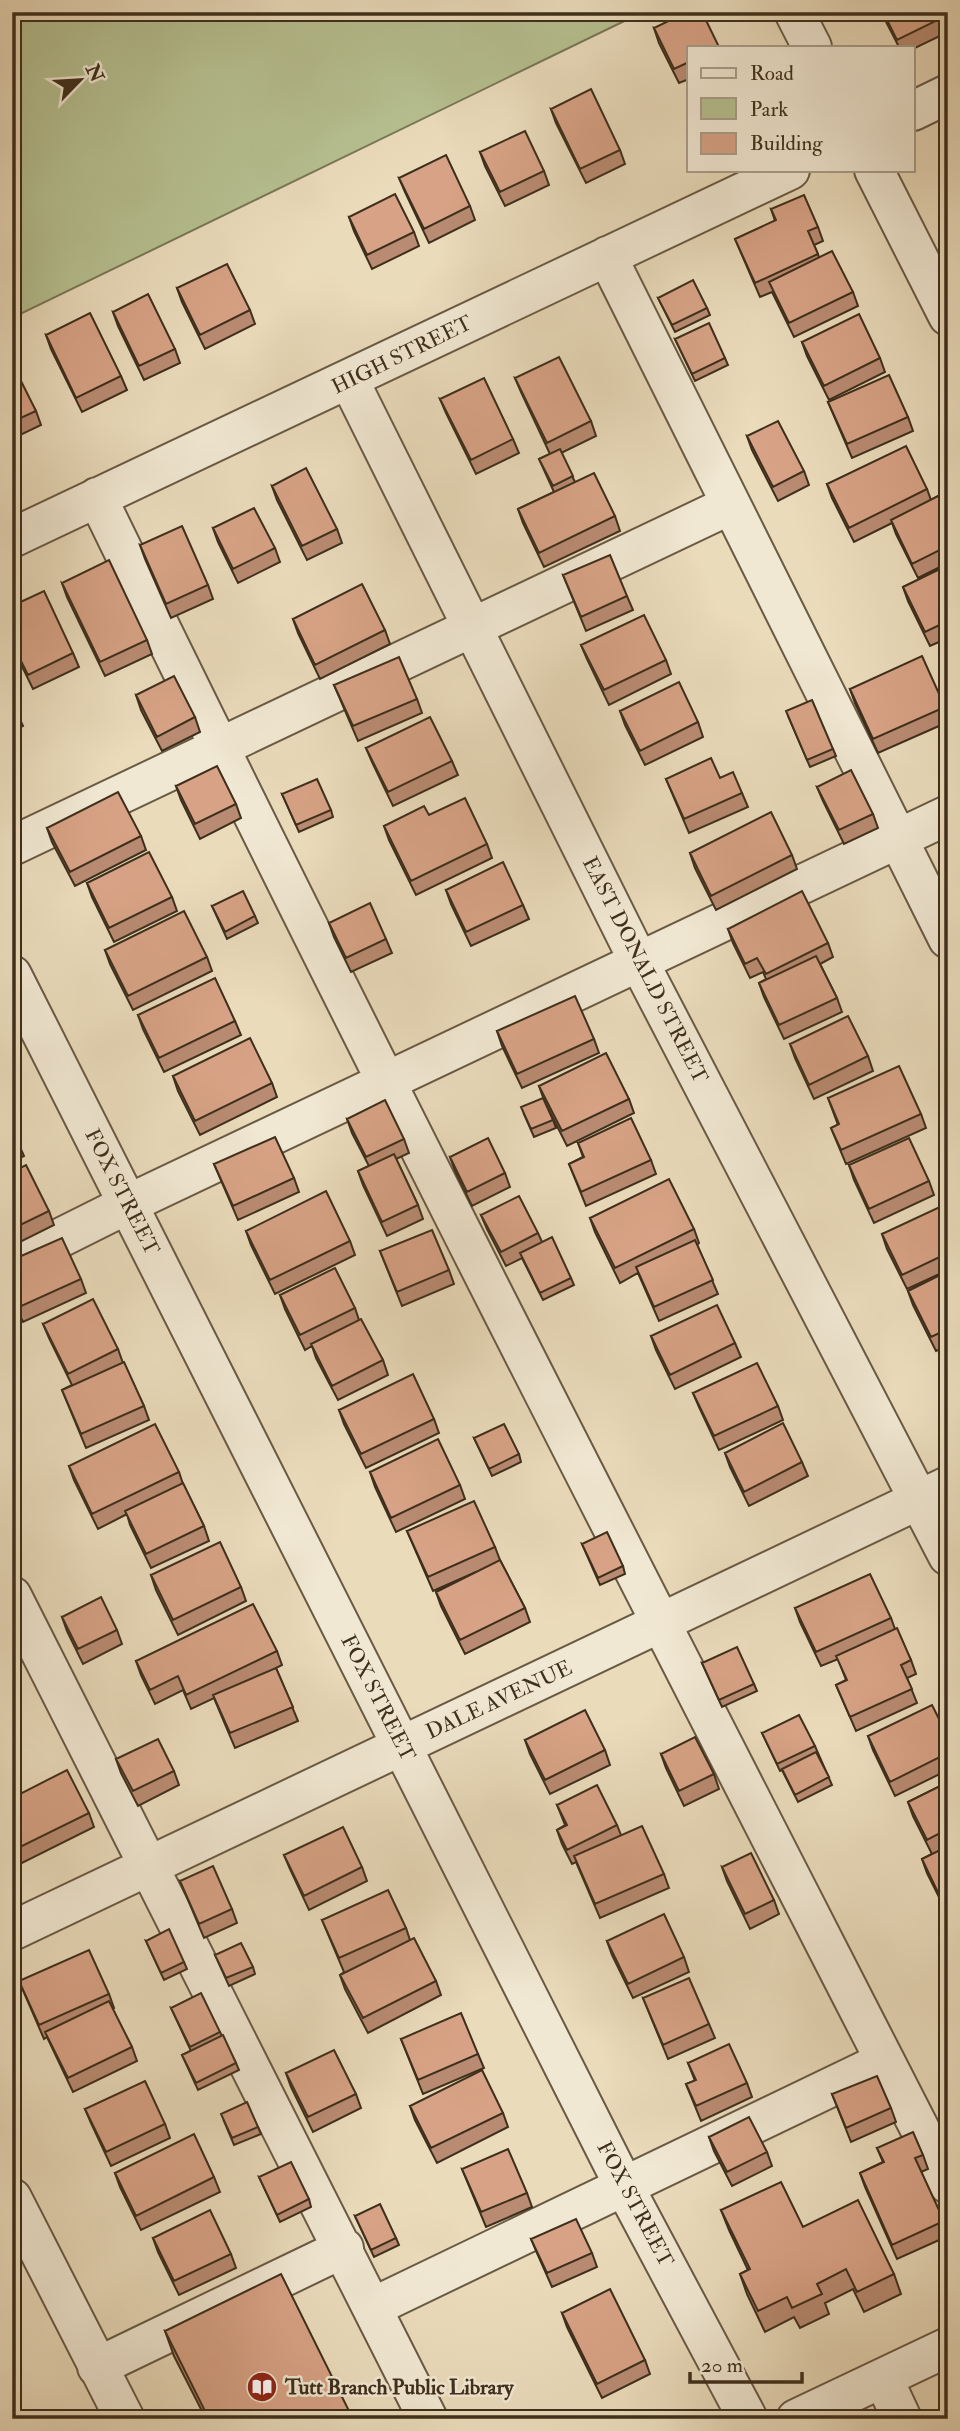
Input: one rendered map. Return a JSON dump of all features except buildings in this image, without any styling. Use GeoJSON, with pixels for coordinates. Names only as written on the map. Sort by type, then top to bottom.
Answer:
{"type":"FeatureCollection","features":[{"type":"Feature","properties":{"kind":"street"},"geometry":{"type":"LineString","coordinates":[[794,12],[811,46]]}},
{"type":"Feature","properties":{"kind":"street"},"geometry":{"type":"LineString","coordinates":[[914,111],[948,94]]}},
{"type":"Feature","properties":{"kind":"street","name":"HIGH STREET"},"geometry":{"type":"LineString","coordinates":[[12,538],[786,172]]}},
{"type":"Feature","properties":{"kind":"street"},"geometry":{"type":"LineString","coordinates":[[875,172],[948,316]]}},
{"type":"Feature","properties":{"kind":"street"},"geometry":{"type":"LineString","coordinates":[[607,256],[948,939]]}},
{"type":"Feature","properties":{"kind":"street","name":"EAST DONALD STREET"},"geometry":{"type":"LineString","coordinates":[[349,380],[639,961],[934,1493],[948,1556]]}},
{"type":"Feature","properties":{"kind":"street"},"geometry":{"type":"LineString","coordinates":[[97,497],[218,748],[948,2184]]}},
{"type":"Feature","properties":{"kind":"street"},"geometry":{"type":"LineString","coordinates":[[12,846],[730,505]]}},
{"type":"Feature","properties":{"kind":"street"},"geometry":{"type":"LineString","coordinates":[[12,1262],[128,1204],[948,815]]}},
{"type":"Feature","properties":{"kind":"street","name":"FOX STREET"},"geometry":{"type":"LineString","coordinates":[[12,975],[625,2188],[748,2419]]}},
{"type":"Feature","properties":{"kind":"street","name":"DALE AVENUE"},"geometry":{"type":"LineString","coordinates":[[12,1931],[934,1493]]}},
{"type":"Feature","properties":{"kind":"street"},"geometry":{"type":"LineString","coordinates":[[12,1596],[146,1867],[344,2248],[428,2419]]}},
{"type":"Feature","properties":{"kind":"street"},"geometry":{"type":"LineString","coordinates":[[373,2307],[885,2061]]}},
{"type":"Feature","properties":{"kind":"street"},"geometry":{"type":"LineString","coordinates":[[12,2198],[125,2419]]}},
{"type":"Feature","properties":{"kind":"street"},"geometry":{"type":"LineString","coordinates":[[97,2367],[344,2248]]}},
{"type":"Feature","properties":{"kind":"street"},"geometry":{"type":"LineString","coordinates":[[796,2419],[948,2347]]}},
{"type":"Feature","properties":{"kind":"street"},"geometry":{"type":"LineString","coordinates":[[883,2378],[902,2419]]}},
{"type":"Feature","properties":{"kind":"green space"},"geometry":{"type":"Polygon","coordinates":[[[12,12],[643,12],[12,318],[12,12]]]}},
{"type":"Feature","properties":{"kind":"place","name":"Tutt Branch Public Library"},"geometry":{"type":"Point","coordinates":[262,2387]}}]}
